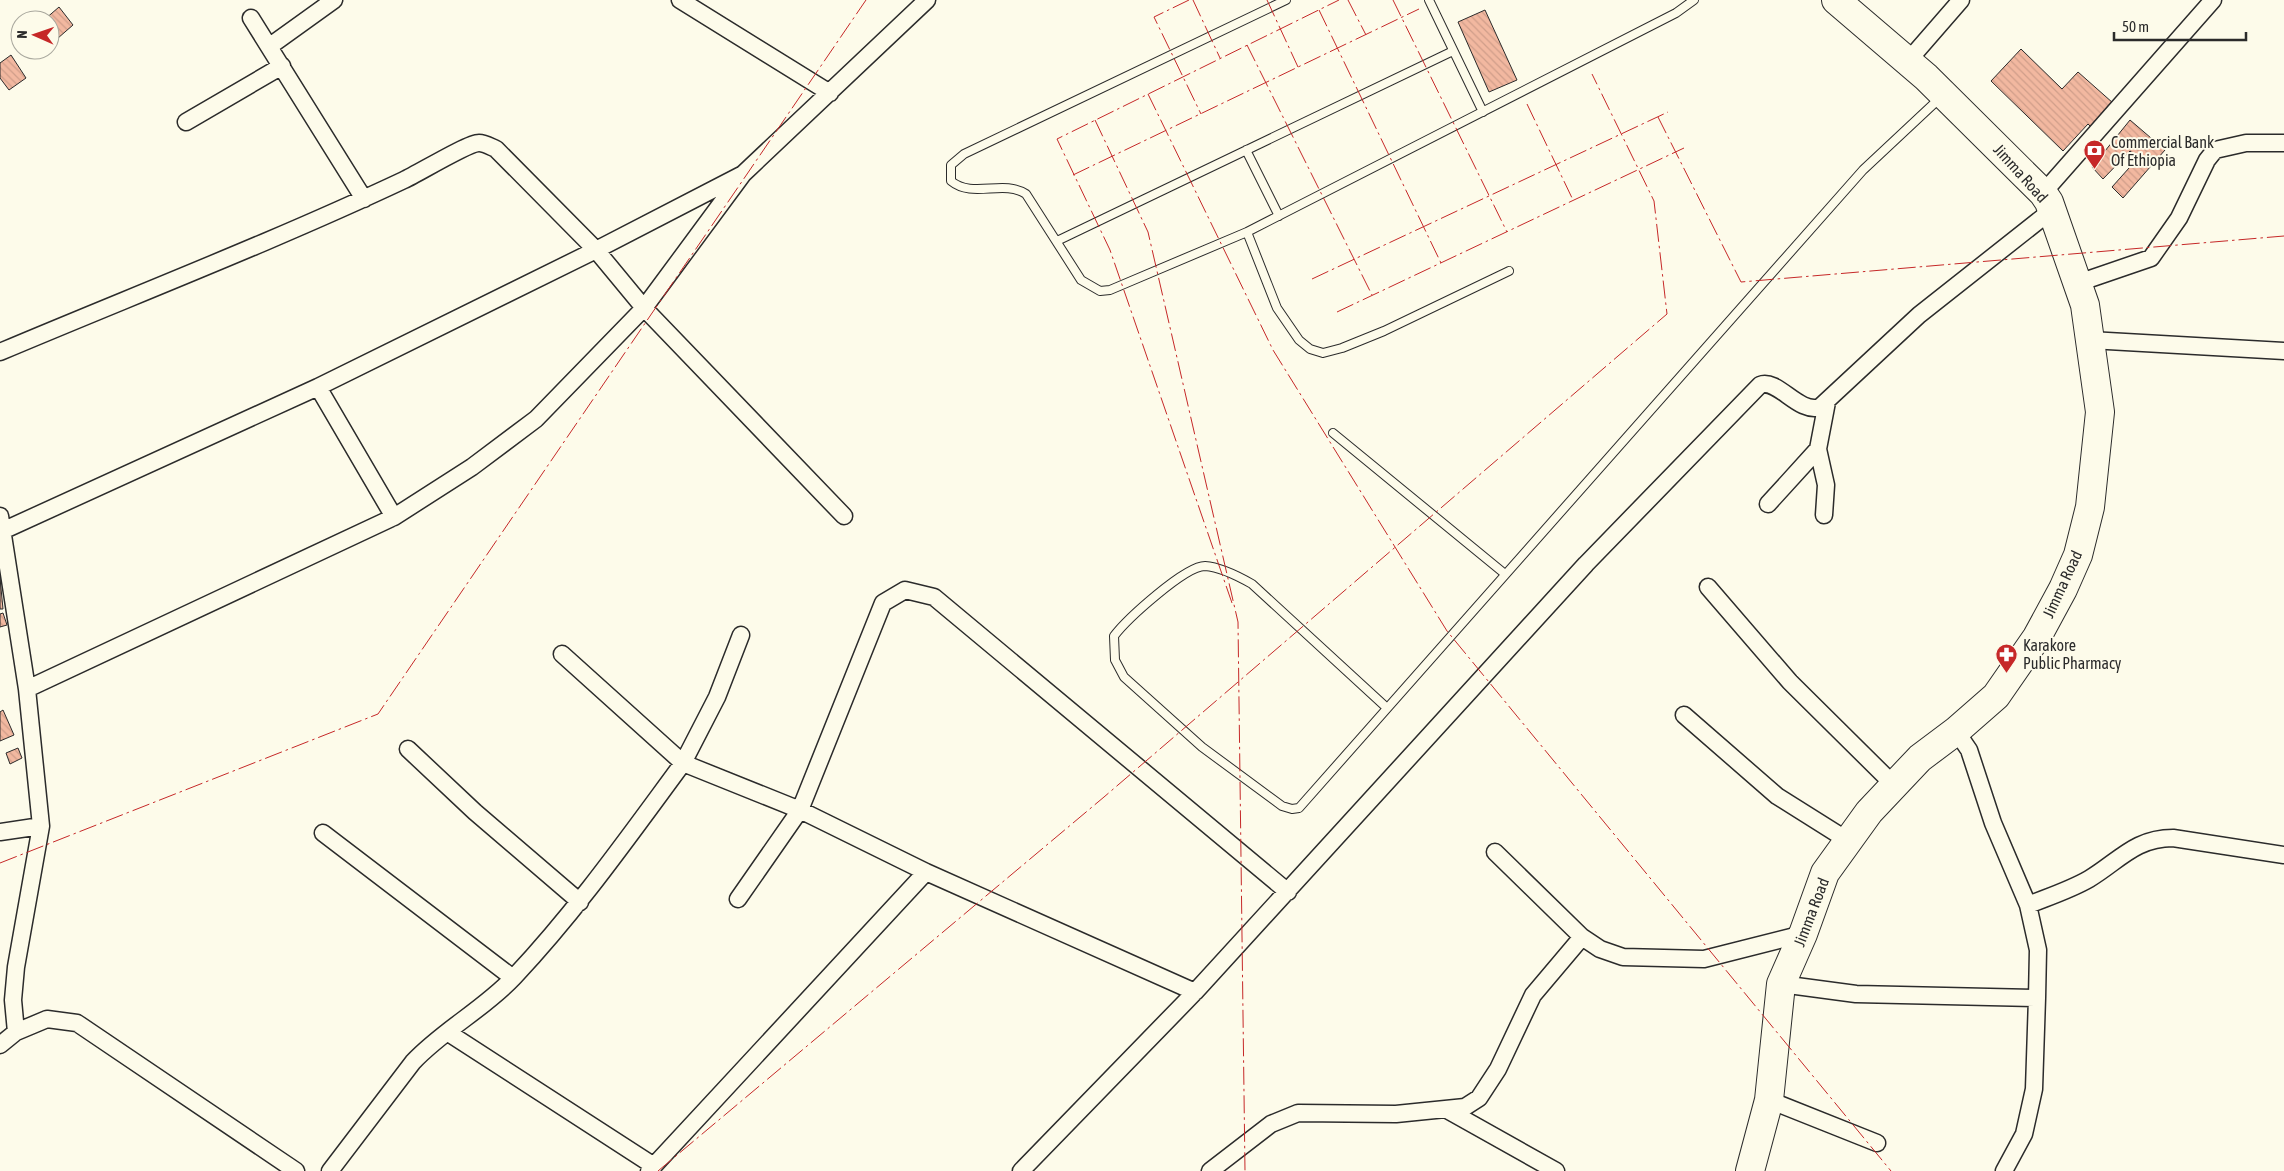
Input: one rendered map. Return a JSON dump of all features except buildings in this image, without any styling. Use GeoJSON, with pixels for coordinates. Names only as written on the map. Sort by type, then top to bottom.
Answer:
{"type":"FeatureCollection","features":[{"type":"Feature","properties":{"kind":"highway","name":"Jimma Road"},"geometry":{"type":"LineString","coordinates":[[1750,1171],[1769,1100],[1781,984],[1803,934],[1825,873],[1869,812],[1920,758],[1956,731],[1996,696],[2018,668],[2063,589],[2078,556],[2090,508],[2100,412],[2085,306],[2047,201],[1945,94],[1836,0]]}},
{"type":"Feature","properties":{"kind":"street"},"geometry":{"type":"LineString","coordinates":[[270,46],[334,0]]}},
{"type":"Feature","properties":{"kind":"street"},"geometry":{"type":"LineString","coordinates":[[680,0],[830,93]]}},
{"type":"Feature","properties":{"kind":"street"},"geometry":{"type":"LineString","coordinates":[[27,690],[394,517],[472,467],[536,419],[644,308],[743,174],[927,0]]}},
{"type":"Feature","properties":{"kind":"street"},"geometry":{"type":"LineString","coordinates":[[1908,61],[1962,0]]}},
{"type":"Feature","properties":{"kind":"street"},"geometry":{"type":"LineString","coordinates":[[1021,1171],[1196,992],[1586,564],[1760,384],[1770,385],[1811,408],[1820,407],[1827,402],[1919,315],[2047,201],[2213,0]]}},
{"type":"Feature","properties":{"kind":"street"},"geometry":{"type":"LineString","coordinates":[[251,18],[364,199]]}},
{"type":"Feature","properties":{"kind":"street"},"geometry":{"type":"LineString","coordinates":[[186,122],[282,66]]}},
{"type":"Feature","properties":{"kind":"street"},"geometry":{"type":"LineString","coordinates":[[0,352],[364,199],[431,167],[467,146],[484,143],[496,149],[596,250],[644,308],[844,516]]}},
{"type":"Feature","properties":{"kind":"street"},"geometry":{"type":"LineString","coordinates":[[2078,283],[2151,258],[2179,218],[2207,160],[2215,150],[2246,143],[2284,143]]}},
{"type":"Feature","properties":{"kind":"street"},"geometry":{"type":"LineString","coordinates":[[16,1032],[13,1000],[16,967],[41,826],[27,690],[1,526],[318,387],[596,250],[743,174]]}},
{"type":"Feature","properties":{"kind":"street"},"geometry":{"type":"LineString","coordinates":[[2090,340],[2284,351]]}},
{"type":"Feature","properties":{"kind":"street"},"geometry":{"type":"LineString","coordinates":[[318,387],[394,517]]}},
{"type":"Feature","properties":{"kind":"street"},"geometry":{"type":"LineString","coordinates":[[1824,514],[1826,485],[1818,449],[1827,402]]}},
{"type":"Feature","properties":{"kind":"street"},"geometry":{"type":"LineString","coordinates":[[1768,504],[1818,449]]}},
{"type":"Feature","properties":{"kind":"street"},"geometry":{"type":"LineString","coordinates":[[1708,588],[1790,682],[1895,786]]}},
{"type":"Feature","properties":{"kind":"street"},"geometry":{"type":"LineString","coordinates":[[738,899],[800,810],[883,603],[905,590],[934,597],[1288,892]]}},
{"type":"Feature","properties":{"kind":"street"},"geometry":{"type":"LineString","coordinates":[[330,1171],[413,1062],[429,1046],[466,1020],[513,978],[580,902],[683,762],[717,697],[741,635]]}},
{"type":"Feature","properties":{"kind":"street"},"geometry":{"type":"LineString","coordinates":[[562,654],[683,762],[800,810],[926,872],[1196,992]]}},
{"type":"Feature","properties":{"kind":"street"},"geometry":{"type":"LineString","coordinates":[[1684,715],[1777,796],[1847,840]]}},
{"type":"Feature","properties":{"kind":"street"},"geometry":{"type":"LineString","coordinates":[[1956,731],[1969,750],[1992,823],[2028,905],[2038,950],[2034,1089],[2024,1134],[2004,1171]]}},
{"type":"Feature","properties":{"kind":"street"},"geometry":{"type":"LineString","coordinates":[[408,748],[476,812],[580,902]]}},
{"type":"Feature","properties":{"kind":"street"},"geometry":{"type":"LineString","coordinates":[[0,832],[41,826]]}},
{"type":"Feature","properties":{"kind":"street"},"geometry":{"type":"LineString","coordinates":[[323,833],[513,978]]}},
{"type":"Feature","properties":{"kind":"street"},"geometry":{"type":"LineString","coordinates":[[2028,905],[2088,880],[2143,842],[2156,838],[2173,838],[2284,855]]}},
{"type":"Feature","properties":{"kind":"street"},"geometry":{"type":"LineString","coordinates":[[1495,852],[1582,937],[1600,948],[1623,957],[1704,959],[1803,934]]}},
{"type":"Feature","properties":{"kind":"street"},"geometry":{"type":"LineString","coordinates":[[447,1032],[652,1168],[926,872]]}},
{"type":"Feature","properties":{"kind":"street"},"geometry":{"type":"LineString","coordinates":[[1210,1171],[1271,1124],[1298,1113],[1396,1114],[1449,1111],[1465,1108],[1479,1098],[1498,1069],[1533,995],[1582,937]]}},
{"type":"Feature","properties":{"kind":"street"},"geometry":{"type":"LineString","coordinates":[[1781,984],[1856,994],[2037,998]]}},
{"type":"Feature","properties":{"kind":"street"},"geometry":{"type":"LineString","coordinates":[[0,1044],[16,1032],[47,1019],[77,1023],[296,1171]]}},
{"type":"Feature","properties":{"kind":"street"},"geometry":{"type":"LineString","coordinates":[[1769,1100],[1878,1143]]}},
{"type":"Feature","properties":{"kind":"street"},"geometry":{"type":"LineString","coordinates":[[1449,1111],[1556,1171]]}},
{"type":"Feature","properties":{"kind":"lane"},"geometry":{"type":"LineString","coordinates":[[1286,0],[964,154],[951,165],[951,181],[958,187],[970,190],[1007,188],[1026,194],[1081,280],[1100,292],[1110,290],[1247,232],[1676,13],[1694,0]]}},
{"type":"Feature","properties":{"kind":"lane"},"geometry":{"type":"LineString","coordinates":[[1429,0],[1483,112]]}},
{"type":"Feature","properties":{"kind":"lane"},"geometry":{"type":"LineString","coordinates":[[1057,241],[1453,51]]}},
{"type":"Feature","properties":{"kind":"lane"},"geometry":{"type":"LineString","coordinates":[[1387,708],[1252,584],[1236,574],[1205,566],[1191,570],[1128,618],[1114,636],[1115,660],[1124,677],[1202,747],[1282,806],[1292,809],[1299,808],[1863,170],[1945,94]]}},
{"type":"Feature","properties":{"kind":"lane"},"geometry":{"type":"LineString","coordinates":[[1246,150],[1279,216]]}},
{"type":"Feature","properties":{"kind":"lane"},"geometry":{"type":"LineString","coordinates":[[1247,232],[1277,308],[1299,340],[1310,349],[1322,353],[1342,348],[1384,331],[1509,271]]}},
{"type":"Feature","properties":{"kind":"lane"},"geometry":{"type":"LineString","coordinates":[[1333,433],[1506,574]]}},
{"type":"Feature","properties":{"kind":"power"},"geometry":{"type":"LineString","coordinates":[[0,863],[378,714],[866,0]]}},
{"type":"Feature","properties":{"kind":"power"},"geometry":{"type":"LineString","coordinates":[[1189,0],[1154,17],[1201,114]]}},
{"type":"Feature","properties":{"kind":"power"},"geometry":{"type":"LineString","coordinates":[[1193,0],[1220,58]]}},
{"type":"Feature","properties":{"kind":"power"},"geometry":{"type":"LineString","coordinates":[[1267,0],[1298,67]]}},
{"type":"Feature","properties":{"kind":"power"},"geometry":{"type":"LineString","coordinates":[[1232,603],[1110,250],[1057,139],[1339,0]]}},
{"type":"Feature","properties":{"kind":"power"},"geometry":{"type":"LineString","coordinates":[[1348,0],[1366,35]]}},
{"type":"Feature","properties":{"kind":"power"},"geometry":{"type":"LineString","coordinates":[[1393,0],[1507,232]]}},
{"type":"Feature","properties":{"kind":"power"},"geometry":{"type":"LineString","coordinates":[[1073,175],[1419,9]]}},
{"type":"Feature","properties":{"kind":"power"},"geometry":{"type":"LineString","coordinates":[[1319,10],[1441,263]]}},
{"type":"Feature","properties":{"kind":"power"},"geometry":{"type":"LineString","coordinates":[[1247,45],[1372,295]]}},
{"type":"Feature","properties":{"kind":"power"},"geometry":{"type":"LineString","coordinates":[[658,1171],[1104,797],[1667,314],[1654,201],[1592,74]]}},
{"type":"Feature","properties":{"kind":"power"},"geometry":{"type":"LineString","coordinates":[[1148,94],[1273,350],[1447,631],[1891,1171]]}},
{"type":"Feature","properties":{"kind":"power"},"geometry":{"type":"LineString","coordinates":[[1527,104],[1573,200]]}},
{"type":"Feature","properties":{"kind":"power"},"geometry":{"type":"LineString","coordinates":[[1312,279],[1668,112]]}},
{"type":"Feature","properties":{"kind":"power"},"geometry":{"type":"LineString","coordinates":[[1658,117],[1741,282],[2284,236]]}},
{"type":"Feature","properties":{"kind":"power"},"geometry":{"type":"LineString","coordinates":[[1095,120],[1148,232],[1238,622],[1245,1171]]}},
{"type":"Feature","properties":{"kind":"power"},"geometry":{"type":"LineString","coordinates":[[1337,312],[1684,148]]}},
{"type":"Feature","properties":{"kind":"place","name":"Commercial Bank Of Ethiopia"},"geometry":{"type":"Point","coordinates":[2095,170]}},
{"type":"Feature","properties":{"kind":"place","name":"Karakore Public Pharmacy"},"geometry":{"type":"Point","coordinates":[2007,673]}}]}
